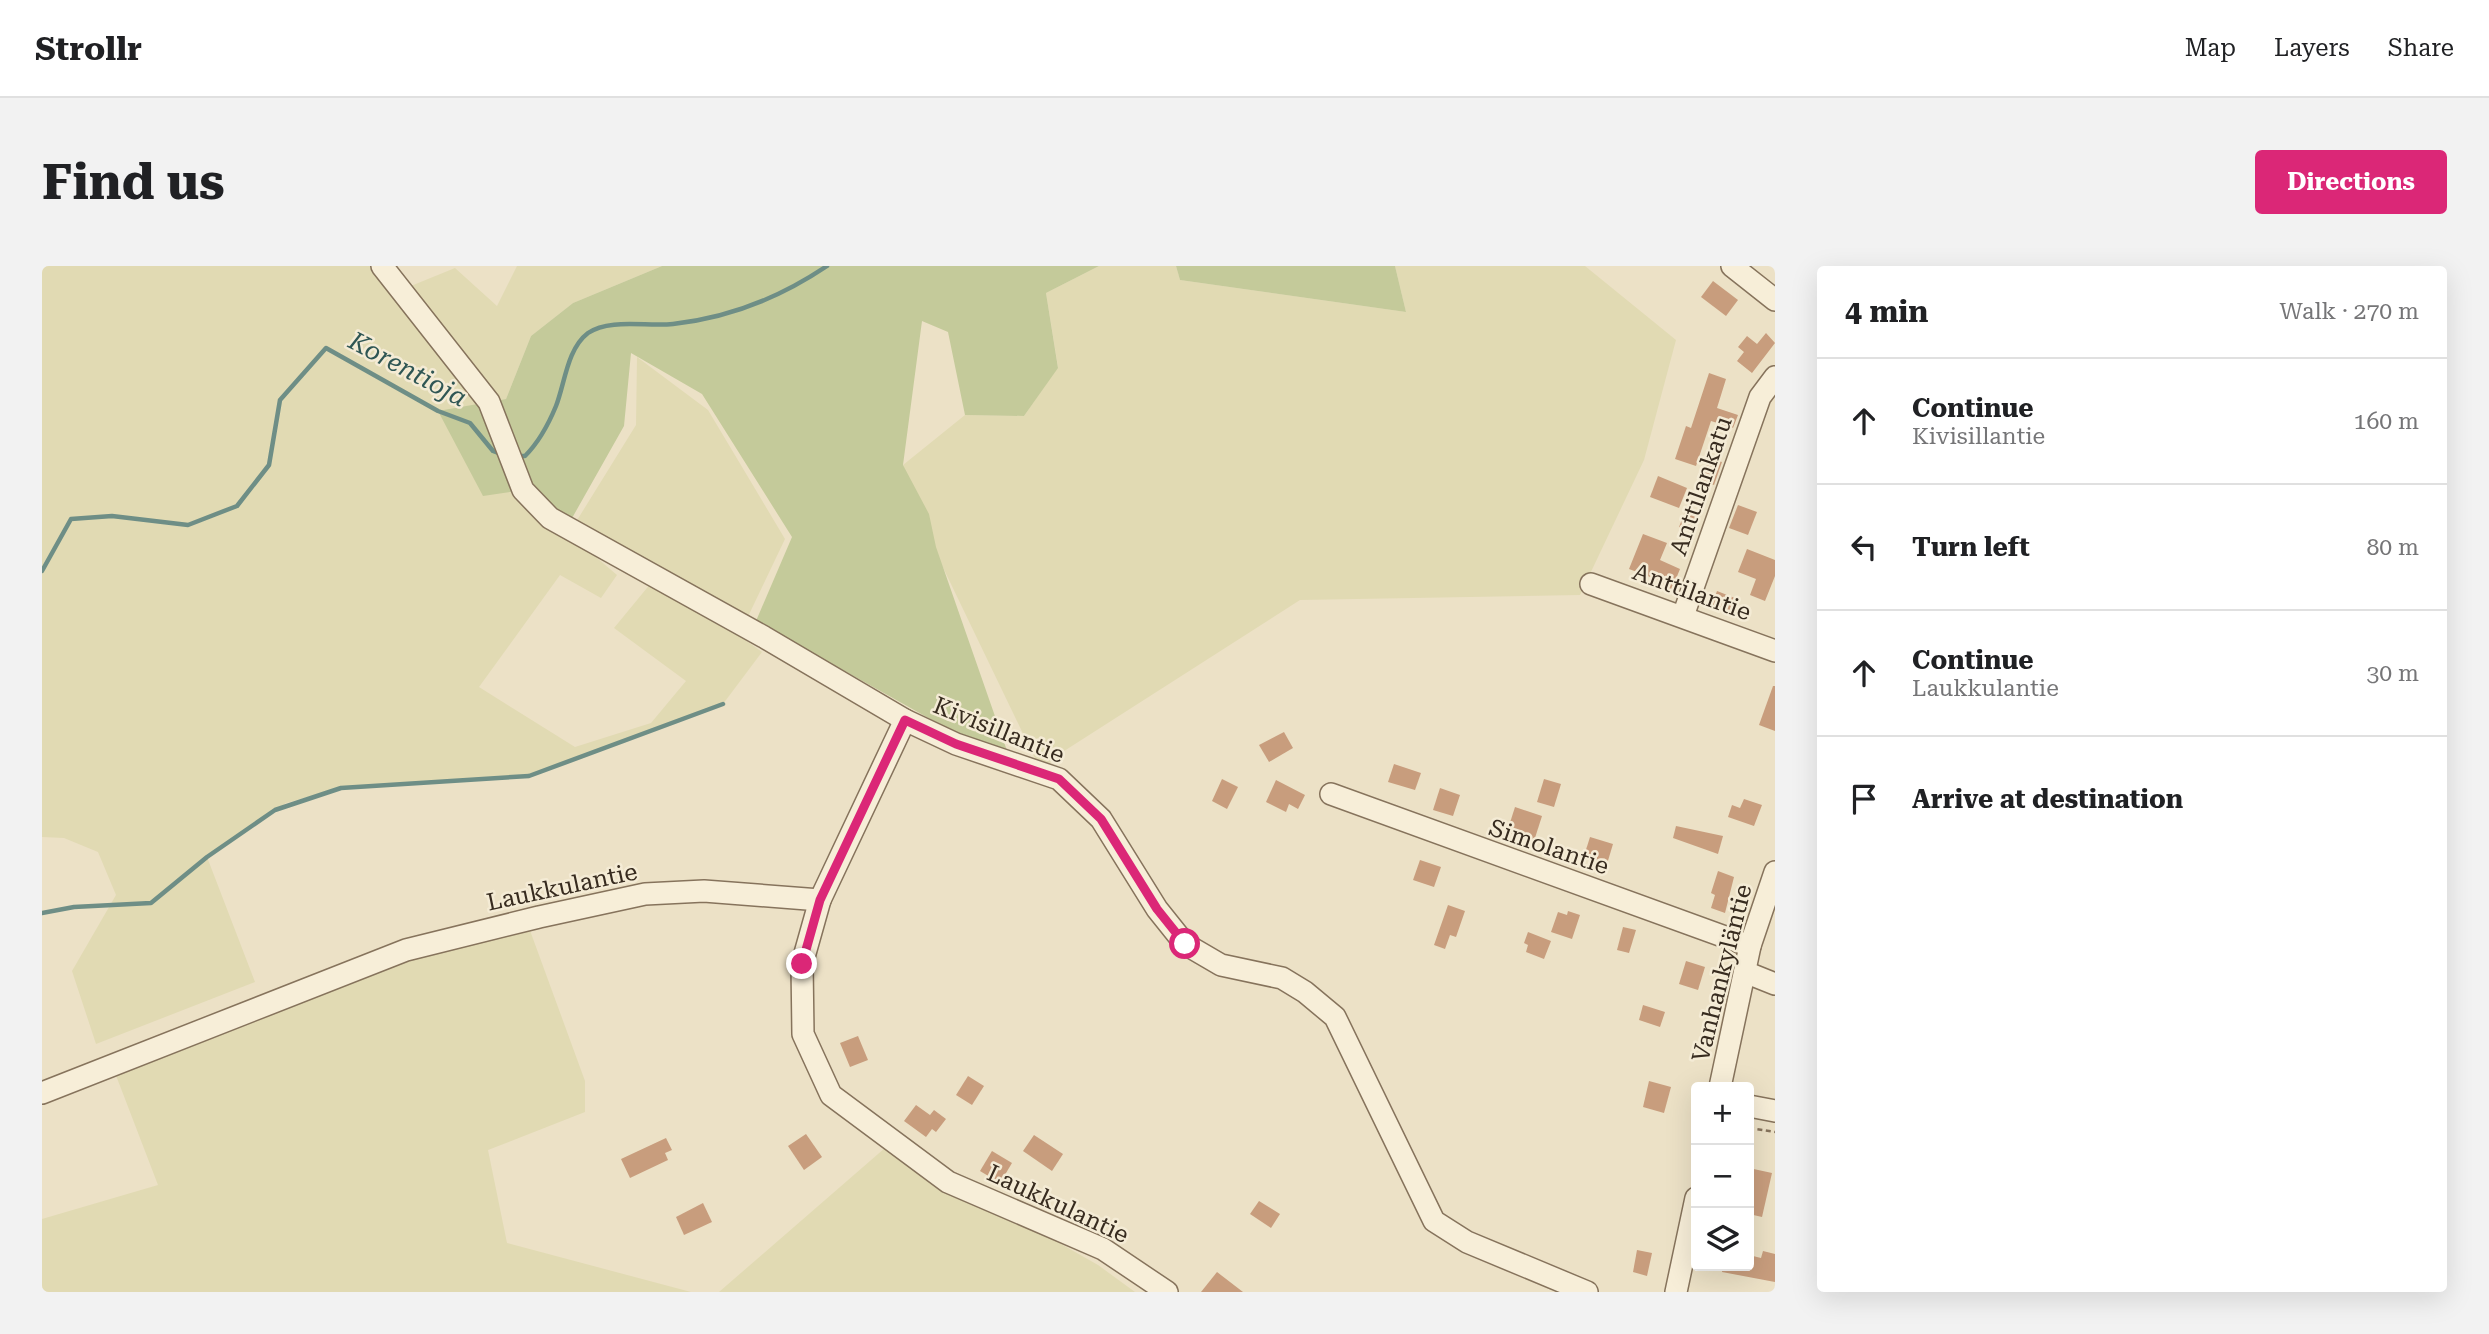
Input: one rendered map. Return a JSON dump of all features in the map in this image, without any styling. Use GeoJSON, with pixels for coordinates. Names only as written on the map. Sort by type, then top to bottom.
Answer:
{"type":"FeatureCollection","features":[{"type":"Feature","properties":{"kind":"street","name":"Kivisillantie"},"geometry":{"type":"LineString","coordinates":[[382,266],[489,402],[523,490],[550,518],[764,637],[905,720],[956,744],[1059,779],[1101,819],[1157,909],[1185,944],[1221,965],[1282,978],[1305,992],[1335,1017],[1434,1221],[1467,1242],[1587,1292]]}},
{"type":"Feature","properties":{"kind":"street"},"geometry":{"type":"LineString","coordinates":[[1732,266],[1775,300]]}},
{"type":"Feature","properties":{"kind":"street","name":"Anttilankatu"},"geometry":{"type":"LineString","coordinates":[[1683,616],[1760,397],[1775,377]]}},
{"type":"Feature","properties":{"kind":"street","name":"Anttilantie"},"geometry":{"type":"LineString","coordinates":[[1591,584],[1775,651]]}},
{"type":"Feature","properties":{"kind":"street"},"geometry":{"type":"LineString","coordinates":[[820,900],[905,720]]}},
{"type":"Feature","properties":{"kind":"street","name":"Simolantie"},"geometry":{"type":"LineString","coordinates":[[1331,794],[1751,946]]}},
{"type":"Feature","properties":{"kind":"street","name":"Vanhankyläntie"},"geometry":{"type":"LineString","coordinates":[[1721,1082],[1751,946],[1775,872]]}},
{"type":"Feature","properties":{"kind":"street","name":"Laukkulantie"},"geometry":{"type":"LineString","coordinates":[[42,1093],[406,950],[512,923],[610,899],[645,894],[705,891],[820,900],[802,964],[803,1034],[831,1095],[948,1182],[1103,1249],[1167,1292]]}},
{"type":"Feature","properties":{"kind":"street"},"geometry":{"type":"LineString","coordinates":[[1745,972],[1775,984]]}},
{"type":"Feature","properties":{"kind":"street"},"geometry":{"type":"LineString","coordinates":[[1754,1107],[1775,1111]]}},
{"type":"Feature","properties":{"kind":"street"},"geometry":{"type":"LineString","coordinates":[[1676,1292],[1694,1208]]}},
{"type":"Feature","properties":{"kind":"path"},"geometry":{"type":"LineString","coordinates":[[1754,1129],[1775,1132]]}},
{"type":"Feature","properties":{"kind":"shaded area"},"geometry":{"type":"Polygon","coordinates":[[[42,266],[381,266],[401,290],[455,268],[497,306],[517,266],[662,266],[573,303],[531,336],[506,399],[438,412],[550,518],[617,575],[601,598],[560,575],[479,687],[575,747],[651,723],[686,681],[614,628],[656,577],[571,530],[636,425],[637,357],[708,410],[785,539],[744,625],[664,582],[762,652],[723,704],[529,776],[341,788],[286,803],[207,857],[255,982],[96,1044],[72,971],[116,895],[98,852],[64,838],[42,837],[42,266]]]}},
{"type":"Feature","properties":{"kind":"shaded area"},"geometry":{"type":"Polygon","coordinates":[[[1099,266],[1176,266],[1180,280],[1406,312],[1395,266],[1585,266],[1676,340],[1644,460],[1580,595],[1300,600],[1061,753],[1041,771],[937,555],[903,465],[965,415],[1024,416],[1058,367],[1046,293],[1099,266]]]}},
{"type":"Feature","properties":{"kind":"shaded area"},"geometry":{"type":"Polygon","coordinates":[[[528,925],[585,1081],[585,1112],[488,1150],[507,1243],[691,1292],[42,1292],[42,1219],[158,1185],[112,1065],[406,950],[528,925]]]}},
{"type":"Feature","properties":{"kind":"shaded area"},"geometry":{"type":"Polygon","coordinates":[[[893,1141],[966,1190],[1098,1265],[1135,1292],[719,1292],[893,1141]]]}},
{"type":"Feature","properties":{"kind":"green space"},"geometry":{"type":"Polygon","coordinates":[[[662,266],[1099,266],[1046,293],[1058,368],[1024,416],[965,415],[948,332],[922,321],[903,465],[929,514],[936,547],[1012,765],[756,621],[792,537],[702,394],[631,353],[624,426],[567,527],[523,490],[483,496],[438,411],[506,399],[531,336],[573,303],[662,266]]]}},
{"type":"Feature","properties":{"kind":"green space"},"geometry":{"type":"Polygon","coordinates":[[[1176,266],[1395,266],[1406,312],[1180,280],[1176,266]]]}},
{"type":"Feature","properties":{"kind":"building"},"geometry":{"type":"Polygon","coordinates":[[[1713,281],[1738,300],[1726,316],[1701,297],[1713,281]]]}},
{"type":"Feature","properties":{"kind":"building"},"geometry":{"type":"Polygon","coordinates":[[[1766,333],[1775,343],[1752,373],[1737,361],[1744,352],[1738,347],[1747,336],[1757,344],[1766,333]]]}},
{"type":"Feature","properties":{"kind":"building"},"geometry":{"type":"Polygon","coordinates":[[[1709,373],[1726,379],[1717,408],[1738,415],[1733,428],[1711,421],[1696,466],[1675,459],[1686,426],[1691,428],[1709,373]]]}},
{"type":"Feature","properties":{"kind":"building"},"geometry":{"type":"Polygon","coordinates":[[[1709,458],[1722,462],[1714,485],[1701,481],[1709,458]]]}},
{"type":"Feature","properties":{"kind":"building"},"geometry":{"type":"Polygon","coordinates":[[[1658,476],[1687,488],[1679,508],[1650,497],[1658,476]]]}},
{"type":"Feature","properties":{"kind":"building"},"geometry":{"type":"Polygon","coordinates":[[[1738,505],[1757,512],[1748,535],[1729,528],[1738,505]]]}},
{"type":"Feature","properties":{"kind":"building"},"geometry":{"type":"Polygon","coordinates":[[[1687,507],[1700,512],[1692,533],[1679,527],[1687,507]]]}},
{"type":"Feature","properties":{"kind":"building"},"geometry":{"type":"Polygon","coordinates":[[[1643,534],[1667,543],[1660,560],[1680,569],[1671,591],[1659,586],[1661,581],[1629,569],[1643,534]]]}},
{"type":"Feature","properties":{"kind":"building"},"geometry":{"type":"Polygon","coordinates":[[[1747,549],[1775,560],[1775,576],[1765,601],[1750,595],[1756,579],[1738,572],[1747,549]]]}},
{"type":"Feature","properties":{"kind":"building"},"geometry":{"type":"Polygon","coordinates":[[[1717,591],[1740,600],[1734,617],[1711,608],[1717,591]]]}},
{"type":"Feature","properties":{"kind":"building"},"geometry":{"type":"Polygon","coordinates":[[[1775,686],[1775,731],[1759,725],[1775,686]]]}},
{"type":"Feature","properties":{"kind":"building"},"geometry":{"type":"Polygon","coordinates":[[[1284,732],[1293,748],[1269,762],[1259,745],[1284,732]]]}},
{"type":"Feature","properties":{"kind":"building"},"geometry":{"type":"Polygon","coordinates":[[[1394,764],[1421,773],[1415,790],[1388,782],[1394,764]]]}},
{"type":"Feature","properties":{"kind":"building"},"geometry":{"type":"Polygon","coordinates":[[[1222,779],[1238,787],[1227,809],[1212,801],[1222,779]]]}},
{"type":"Feature","properties":{"kind":"building"},"geometry":{"type":"Polygon","coordinates":[[[1544,779],[1561,784],[1554,807],[1537,802],[1544,779]]]}},
{"type":"Feature","properties":{"kind":"building"},"geometry":{"type":"Polygon","coordinates":[[[1276,780],[1305,795],[1298,809],[1289,804],[1286,812],[1266,802],[1276,780]]]}},
{"type":"Feature","properties":{"kind":"building"},"geometry":{"type":"Polygon","coordinates":[[[1440,788],[1460,795],[1453,816],[1433,810],[1440,788]]]}},
{"type":"Feature","properties":{"kind":"building"},"geometry":{"type":"Polygon","coordinates":[[[1744,799],[1762,805],[1754,826],[1728,817],[1732,805],[1740,808],[1744,799]]]}},
{"type":"Feature","properties":{"kind":"building"},"geometry":{"type":"Polygon","coordinates":[[[1515,807],[1542,816],[1534,841],[1507,832],[1515,807]]]}},
{"type":"Feature","properties":{"kind":"building"},"geometry":{"type":"Polygon","coordinates":[[[1676,826],[1723,836],[1718,854],[1673,838],[1676,826]]]}},
{"type":"Feature","properties":{"kind":"building"},"geometry":{"type":"Polygon","coordinates":[[[1590,837],[1613,844],[1607,864],[1584,856],[1590,837]]]}},
{"type":"Feature","properties":{"kind":"building"},"geometry":{"type":"Polygon","coordinates":[[[1420,860],[1441,867],[1434,887],[1413,880],[1420,860]]]}},
{"type":"Feature","properties":{"kind":"building"},"geometry":{"type":"Polygon","coordinates":[[[1718,871],[1734,877],[1725,913],[1711,908],[1715,895],[1711,893],[1718,871]]]}},
{"type":"Feature","properties":{"kind":"building"},"geometry":{"type":"Polygon","coordinates":[[[1448,905],[1465,911],[1456,937],[1450,935],[1445,949],[1434,945],[1448,905]]]}},
{"type":"Feature","properties":{"kind":"building"},"geometry":{"type":"Polygon","coordinates":[[[1568,911],[1580,915],[1572,939],[1551,932],[1558,912],[1567,915],[1568,911]]]}},
{"type":"Feature","properties":{"kind":"building"},"geometry":{"type":"Polygon","coordinates":[[[1623,927],[1636,930],[1629,953],[1617,950],[1623,927]]]}},
{"type":"Feature","properties":{"kind":"building"},"geometry":{"type":"Polygon","coordinates":[[[1528,932],[1551,941],[1544,959],[1526,952],[1528,945],[1524,943],[1528,932]]]}},
{"type":"Feature","properties":{"kind":"building"},"geometry":{"type":"Polygon","coordinates":[[[1686,961],[1705,967],[1698,990],[1679,984],[1686,961]]]}},
{"type":"Feature","properties":{"kind":"building"},"geometry":{"type":"Polygon","coordinates":[[[1643,1005],[1665,1012],[1660,1027],[1639,1020],[1643,1005]]]}},
{"type":"Feature","properties":{"kind":"building"},"geometry":{"type":"Polygon","coordinates":[[[858,1036],[868,1060],[850,1067],[840,1043],[858,1036]]]}},
{"type":"Feature","properties":{"kind":"building"},"geometry":{"type":"Polygon","coordinates":[[[968,1076],[984,1086],[972,1105],[956,1095],[968,1076]]]}},
{"type":"Feature","properties":{"kind":"building"},"geometry":{"type":"Polygon","coordinates":[[[1649,1081],[1671,1087],[1664,1113],[1643,1107],[1649,1081]]]}},
{"type":"Feature","properties":{"kind":"building"},"geometry":{"type":"Polygon","coordinates":[[[916,1105],[930,1115],[934,1110],[946,1119],[936,1132],[932,1129],[926,1137],[904,1121],[916,1105]]]}},
{"type":"Feature","properties":{"kind":"building"},"geometry":{"type":"Polygon","coordinates":[[[806,1134],[822,1157],[804,1170],[788,1146],[806,1134]]]}},
{"type":"Feature","properties":{"kind":"building"},"geometry":{"type":"Polygon","coordinates":[[[1034,1135],[1063,1154],[1052,1171],[1023,1151],[1034,1135]]]}},
{"type":"Feature","properties":{"kind":"building"},"geometry":{"type":"Polygon","coordinates":[[[666,1138],[672,1150],[665,1153],[668,1160],[630,1178],[621,1159],[666,1138]]]}},
{"type":"Feature","properties":{"kind":"building"},"geometry":{"type":"Polygon","coordinates":[[[992,1151],[1012,1163],[1000,1183],[980,1171],[992,1151]]]}},
{"type":"Feature","properties":{"kind":"building"},"geometry":{"type":"Polygon","coordinates":[[[1754,1169],[1772,1173],[1762,1217],[1754,1215],[1754,1169]]]}},
{"type":"Feature","properties":{"kind":"building"},"geometry":{"type":"Polygon","coordinates":[[[1259,1201],[1280,1214],[1271,1228],[1250,1214],[1259,1201]]]}},
{"type":"Feature","properties":{"kind":"building"},"geometry":{"type":"Polygon","coordinates":[[[703,1203],[712,1222],[684,1235],[676,1217],[703,1203]]]}},
{"type":"Feature","properties":{"kind":"building"},"geometry":{"type":"Polygon","coordinates":[[[1637,1250],[1652,1253],[1647,1276],[1633,1272],[1637,1250]]]}},
{"type":"Feature","properties":{"kind":"building"},"geometry":{"type":"Polygon","coordinates":[[[1763,1251],[1775,1254],[1775,1282],[1722,1272],[1754,1271],[1754,1256],[1761,1258],[1763,1251]]]}},
{"type":"Feature","properties":{"kind":"building"},"geometry":{"type":"Polygon","coordinates":[[[1217,1272],[1243,1292],[1201,1292],[1217,1272]]]}},
{"type":"Feature","properties":{"kind":"waterway","name":"Korentioja"},"geometry":{"type":"LineString","coordinates":[[516,456],[525,456],[543,432],[556,406],[575,348],[588,333],[607,326],[663,325],[714,317],[773,296],[827,266]]}},
{"type":"Feature","properties":{"kind":"waterway","name":"Korentioja"},"geometry":{"type":"LineString","coordinates":[[42,571],[71,519],[112,516],[188,525],[237,506],[269,465],[280,400],[326,348],[438,411],[470,423],[493,451],[501,454]]}},
{"type":"Feature","properties":{"kind":"waterway"},"geometry":{"type":"LineString","coordinates":[[42,913],[74,907],[151,903],[207,857],[275,810],[341,788],[529,776],[723,704]]}},
{"type":"Feature","properties":{"kind":"route"},"geometry":{"type":"LineString","coordinates":[[802,964],[820,900],[905,720],[956,744],[1059,779],[1101,819],[1157,909],[1185,944]]}}]}
